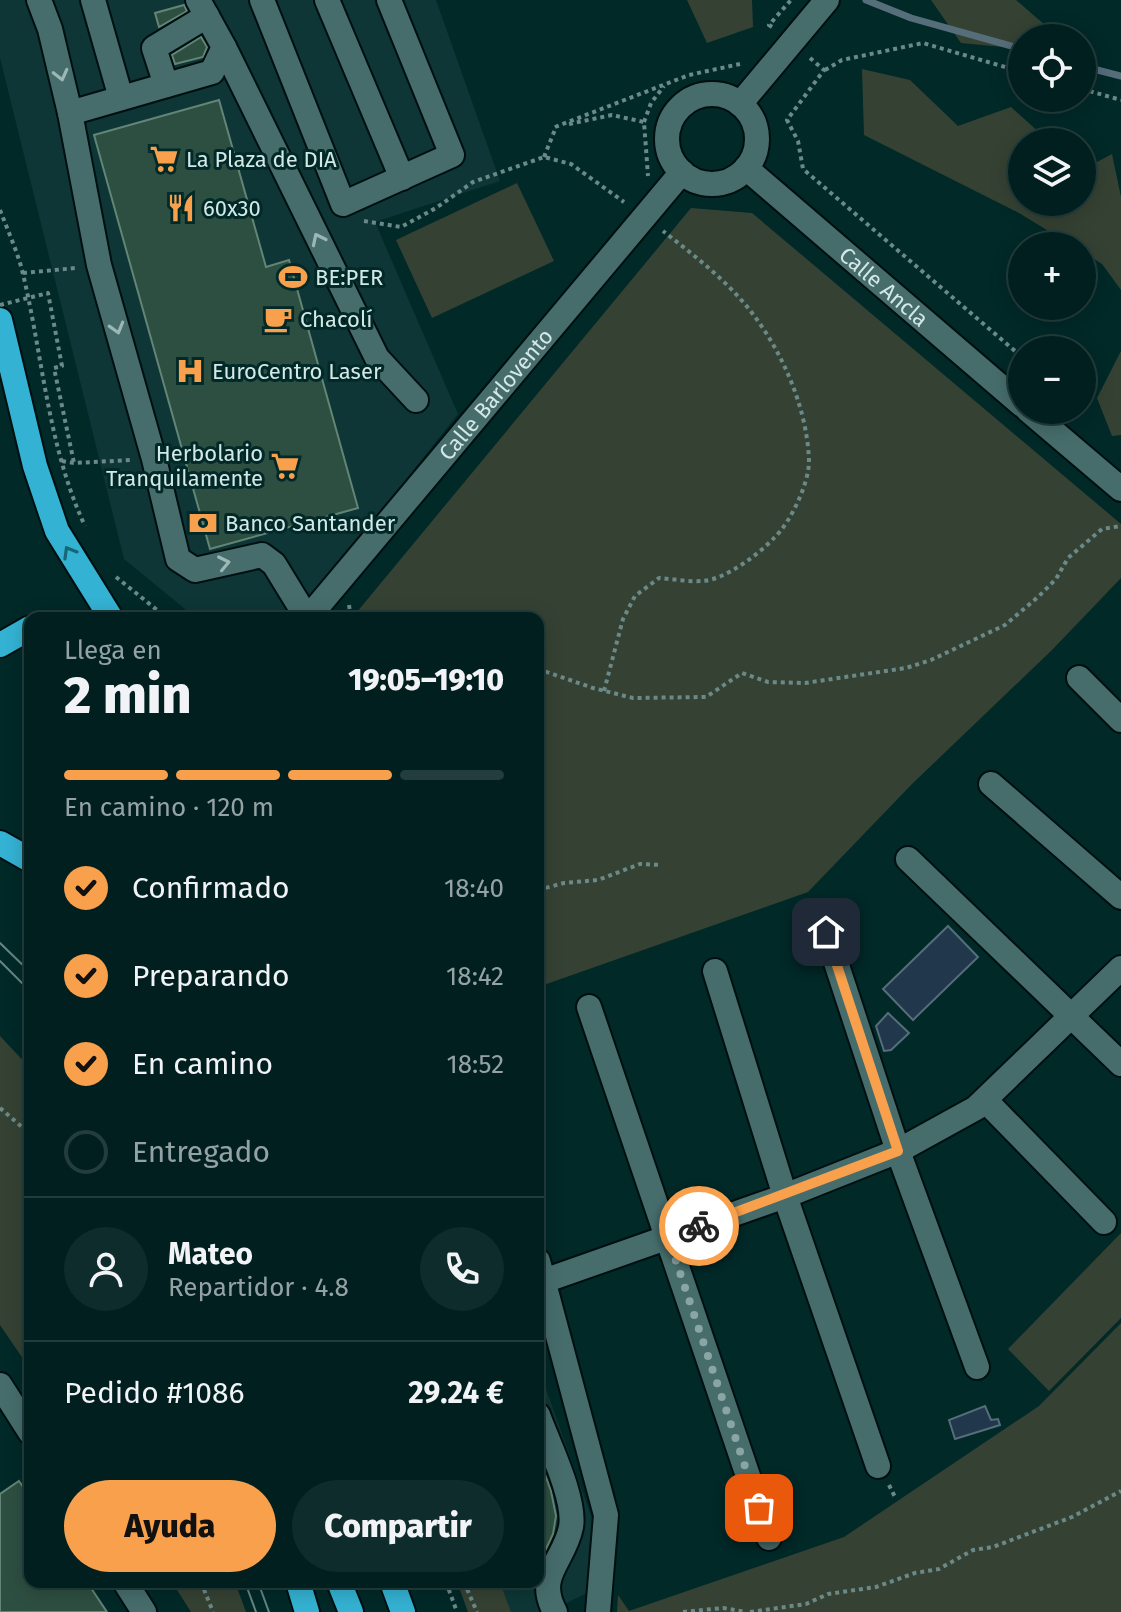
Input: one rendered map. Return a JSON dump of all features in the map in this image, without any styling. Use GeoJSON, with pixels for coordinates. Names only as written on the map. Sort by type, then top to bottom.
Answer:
{"type":"FeatureCollection","features":[{"type":"Feature","properties":{"kind":"highway"},"geometry":{"type":"LineString","coordinates":[[0,320],[35,466],[57,531],[107,612]]}},
{"type":"Feature","properties":{"kind":"highway"},"geometry":{"type":"LineString","coordinates":[[0,645],[24,631]]}},
{"type":"Feature","properties":{"kind":"highway"},"geometry":{"type":"LineString","coordinates":[[0,843],[24,857]]}},
{"type":"Feature","properties":{"kind":"highway"},"geometry":{"type":"LineString","coordinates":[[300,1588],[307,1612]]}},
{"type":"Feature","properties":{"kind":"highway"},"geometry":{"type":"LineString","coordinates":[[341,1588],[351,1612]]}},
{"type":"Feature","properties":{"kind":"highway"},"geometry":{"type":"LineString","coordinates":[[394,1588],[403,1612]]}},
{"type":"Feature","properties":{"kind":"street"},"geometry":{"type":"LineString","coordinates":[[39,0],[50,29],[70,113],[99,265],[154,459],[178,559],[195,570],[262,555],[274,564],[304,612]]}},
{"type":"Feature","properties":{"kind":"street"},"geometry":{"type":"LineString","coordinates":[[93,0],[121,98]]}},
{"type":"Feature","properties":{"kind":"street"},"geometry":{"type":"LineString","coordinates":[[262,0],[343,204],[452,155],[389,0]]}},
{"type":"Feature","properties":{"kind":"street"},"geometry":{"type":"LineString","coordinates":[[327,0],[402,178]]}},
{"type":"Feature","properties":{"kind":"street"},"geometry":{"type":"LineString","coordinates":[[740,104],[782,36],[827,0]]}},
{"type":"Feature","properties":{"kind":"street"},"geometry":{"type":"LineString","coordinates":[[166,85],[154,48],[203,8],[377,358],[416,400]]}},
{"type":"Feature","properties":{"kind":"street"},"geometry":{"type":"LineString","coordinates":[[70,113],[212,72],[224,47]]}},
{"type":"Feature","properties":{"kind":"street"},"geometry":{"type":"LineString","coordinates":[[711,94],[727,96],[740,104],[750,115],[757,142],[746,168],[722,183],[707,184],[682,172],[672,160],[667,146],[673,116],[683,104],[696,96],[711,94]]}},
{"type":"Feature","properties":{"kind":"street","name":"Calle Ancla"},"geometry":{"type":"LineString","coordinates":[[746,168],[1008,393]]}},
{"type":"Feature","properties":{"kind":"street","name":"Calle Barlovento"},"geometry":{"type":"LineString","coordinates":[[313,612],[639,206],[682,172]]}},
{"type":"Feature","properties":{"kind":"street"},"geometry":{"type":"LineString","coordinates":[[1044,424],[1121,489]]}},
{"type":"Feature","properties":{"kind":"street"},"geometry":{"type":"LineString","coordinates":[[1079,678],[1121,720]]}},
{"type":"Feature","properties":{"kind":"street"},"geometry":{"type":"LineString","coordinates":[[991,784],[1121,897]]}},
{"type":"Feature","properties":{"kind":"street"},"geometry":{"type":"LineString","coordinates":[[908,859],[1121,1064]]}},
{"type":"Feature","properties":{"kind":"street"},"geometry":{"type":"LineString","coordinates":[[826,932],[898,1151],[977,1367]]}},
{"type":"Feature","properties":{"kind":"street"},"geometry":{"type":"LineString","coordinates":[[544,1274],[668,1237],[785,1196],[898,1151],[976,1108],[1121,968]]}},
{"type":"Feature","properties":{"kind":"street"},"geometry":{"type":"LineString","coordinates":[[715,971],[785,1196],[878,1466]]}},
{"type":"Feature","properties":{"kind":"street"},"geometry":{"type":"LineString","coordinates":[[589,1007],[769,1538]]}},
{"type":"Feature","properties":{"kind":"street"},"geometry":{"type":"LineString","coordinates":[[985,1100],[1104,1222]]}},
{"type":"Feature","properties":{"kind":"street"},"geometry":{"type":"LineString","coordinates":[[544,1290],[606,1515],[599,1603]]}},
{"type":"Feature","properties":{"kind":"street"},"geometry":{"type":"LineString","coordinates":[[0,1385],[24,1423]]}},
{"type":"Feature","properties":{"kind":"street"},"geometry":{"type":"LineString","coordinates":[[544,1431],[572,1507],[572,1522],[564,1548],[548,1576],[546,1594],[555,1612]]}},
{"type":"Feature","properties":{"kind":"street"},"geometry":{"type":"LineString","coordinates":[[129,1588],[144,1612]]}},
{"type":"Feature","properties":{"kind":"path"},"geometry":{"type":"LineString","coordinates":[[791,0],[769,25],[824,70]]}},
{"type":"Feature","properties":{"kind":"path"},"geometry":{"type":"LineString","coordinates":[[765,38],[782,36]]}},
{"type":"Feature","properties":{"kind":"path"},"geometry":{"type":"LineString","coordinates":[[1008,68],[923,43],[842,60],[824,70],[787,120],[798,141],[803,169],[1008,345]]}},
{"type":"Feature","properties":{"kind":"path"},"geometry":{"type":"LineString","coordinates":[[544,157],[555,127],[702,71],[738,66],[747,57]]}},
{"type":"Feature","properties":{"kind":"path"},"geometry":{"type":"LineString","coordinates":[[648,178],[644,122],[651,103],[665,84]]}},
{"type":"Feature","properties":{"kind":"path"},"geometry":{"type":"LineString","coordinates":[[1096,93],[1121,100]]}},
{"type":"Feature","properties":{"kind":"path"},"geometry":{"type":"LineString","coordinates":[[555,127],[612,115],[644,122]]}},
{"type":"Feature","properties":{"kind":"path"},"geometry":{"type":"LineString","coordinates":[[363,221],[401,227],[436,208],[473,182],[544,157],[571,164],[627,204],[639,206],[733,291],[757,319],[785,366],[802,417],[809,464],[800,495],[784,529],[755,558],[705,581],[659,578],[635,596],[623,619],[604,691]]}},
{"type":"Feature","properties":{"kind":"path"},"geometry":{"type":"LineString","coordinates":[[0,210],[23,273],[38,359],[62,461],[87,532]]}},
{"type":"Feature","properties":{"kind":"path"},"geometry":{"type":"LineString","coordinates":[[23,273],[99,265]]}},
{"type":"Feature","properties":{"kind":"path"},"geometry":{"type":"LineString","coordinates":[[0,305],[48,293],[62,366],[54,368],[74,463]]}},
{"type":"Feature","properties":{"kind":"path"},"geometry":{"type":"LineString","coordinates":[[62,461],[154,459]]}},
{"type":"Feature","properties":{"kind":"path"},"geometry":{"type":"LineString","coordinates":[[544,671],[633,698],[706,697],[742,673],[768,682],[805,683],[906,668],[931,660],[1013,619],[1056,579],[1068,558],[1084,544],[1102,529],[1121,526]]}},
{"type":"Feature","properties":{"kind":"path"},"geometry":{"type":"LineString","coordinates":[[113,575],[159,612]]}},
{"type":"Feature","properties":{"kind":"path"},"geometry":{"type":"LineString","coordinates":[[544,888],[598,880],[640,864],[661,865]]}},
{"type":"Feature","properties":{"kind":"path"},"geometry":{"type":"LineString","coordinates":[[0,1108],[24,1129]]}},
{"type":"Feature","properties":{"kind":"path"},"geometry":{"type":"LineString","coordinates":[[683,1612],[723,1608],[748,1612],[806,1604],[828,1594],[876,1587],[915,1573],[939,1569],[973,1550],[1017,1539],[1072,1517],[1121,1491]]}},
{"type":"Feature","properties":{"kind":"path"},"geometry":{"type":"LineString","coordinates":[[203,1588],[213,1612]]}},
{"type":"Feature","properties":{"kind":"path"},"geometry":{"type":"LineString","coordinates":[[448,1588],[457,1612]]}},
{"type":"Feature","properties":{"kind":"path"},"geometry":{"type":"LineString","coordinates":[[467,1588],[477,1612]]}},
{"type":"Feature","properties":{"kind":"shaded area"},"geometry":{"type":"Polygon","coordinates":[[[0,0],[436,0],[500,181],[375,222],[458,414],[301,612],[189,612],[124,559],[0,58],[0,0]]]}},
{"type":"Feature","properties":{"kind":"shaded area"},"geometry":{"type":"Polygon","coordinates":[[[948,926],[978,957],[913,1020],[883,989],[948,926]]]}},
{"type":"Feature","properties":{"kind":"shaded area"},"geometry":{"type":"Polygon","coordinates":[[[888,1013],[909,1033],[891,1050],[884,1051],[876,1026],[888,1013]]]}},
{"type":"Feature","properties":{"kind":"shaded area"},"geometry":{"type":"Polygon","coordinates":[[[544,1383],[594,1524],[587,1593],[548,1612],[511,1612],[502,1588],[544,1588],[544,1383]]]}},
{"type":"Feature","properties":{"kind":"shaded area"},"geometry":{"type":"Polygon","coordinates":[[[985,1406],[991,1420],[998,1419],[1000,1425],[955,1439],[949,1420],[985,1406]]]}},
{"type":"Feature","properties":{"kind":"green space"},"geometry":{"type":"Polygon","coordinates":[[[687,0],[752,0],[753,27],[707,43],[687,0]]]}},
{"type":"Feature","properties":{"kind":"green space"},"geometry":{"type":"Polygon","coordinates":[[[931,0],[1016,0],[1044,24],[1008,24],[1008,48],[961,43],[931,0]]]}},
{"type":"Feature","properties":{"kind":"green space"},"geometry":{"type":"Polygon","coordinates":[[[862,69],[910,80],[958,126],[1008,108],[1008,112],[1017,112],[1034,128],[1008,128],[1008,207],[864,135],[862,69]]]}},
{"type":"Feature","properties":{"kind":"green space"},"geometry":{"type":"Polygon","coordinates":[[[1112,154],[1121,197],[1121,290],[1096,260],[1096,232],[1050,232],[1024,216],[1096,216],[1096,163],[1112,154]]]}},
{"type":"Feature","properties":{"kind":"green space"},"geometry":{"type":"Polygon","coordinates":[[[517,183],[554,261],[432,318],[396,240],[517,183]]]}},
{"type":"Feature","properties":{"kind":"green space"},"geometry":{"type":"Polygon","coordinates":[[[691,208],[752,213],[1121,524],[1121,578],[1052,650],[912,784],[808,892],[544,985],[544,612],[357,612],[691,208]]]}},
{"type":"Feature","properties":{"kind":"green space"},"geometry":{"type":"Polygon","coordinates":[[[1121,351],[1121,435],[1112,436],[1097,398],[1121,351]]]}},
{"type":"Feature","properties":{"kind":"green space"},"geometry":{"type":"Polygon","coordinates":[[[0,1036],[24,1062],[24,1360],[0,1325],[0,1036]]]}},
{"type":"Feature","properties":{"kind":"green space"},"geometry":{"type":"Polygon","coordinates":[[[1121,1233],[1121,1318],[1049,1391],[1008,1349],[1121,1233]]]}},
{"type":"Feature","properties":{"kind":"green space"},"geometry":{"type":"Polygon","coordinates":[[[1121,1323],[1121,1612],[617,1612],[618,1595],[629,1611],[844,1537],[1039,1406],[1121,1323]]]}},
{"type":"Feature","properties":{"kind":"green space"},"geometry":{"type":"Polygon","coordinates":[[[176,1588],[237,1588],[246,1612],[191,1612],[176,1588]]]}},
{"type":"Feature","properties":{"kind":"green space"},"geometry":{"type":"Polygon","coordinates":[[[459,1588],[502,1588],[511,1612],[468,1612],[459,1588]]]}},
{"type":"Feature","properties":{"kind":"building"},"geometry":{"type":"Polygon","coordinates":[[[184,5],[187,11],[159,27],[155,13],[184,5]]]}},
{"type":"Feature","properties":{"kind":"building"},"geometry":{"type":"Polygon","coordinates":[[[201,37],[207,47],[203,57],[175,64],[172,55],[201,37]]]}},
{"type":"Feature","properties":{"kind":"building"},"geometry":{"type":"Polygon","coordinates":[[[219,100],[266,267],[289,260],[358,508],[210,549],[94,135],[219,100]]]}},
{"type":"Feature","properties":{"kind":"building"},"geometry":{"type":"Polygon","coordinates":[[[544,1472],[556,1516],[553,1534],[544,1553],[544,1472]]]}},
{"type":"Feature","properties":{"kind":"building"},"geometry":{"type":"Polygon","coordinates":[[[19,1481],[24,1488],[24,1588],[91,1588],[107,1612],[0,1612],[0,1494],[19,1481]]]}},
{"type":"Feature","properties":{"kind":"waterway"},"geometry":{"type":"LineString","coordinates":[[866,0],[911,18],[1008,45]]}},
{"type":"Feature","properties":{"kind":"waterway"},"geometry":{"type":"LineString","coordinates":[[1096,70],[1121,76]]}},
{"type":"Feature","properties":{"kind":"tram line"},"geometry":{"type":"LineString","coordinates":[[0,943],[24,966]]}},
{"type":"Feature","properties":{"kind":"tram line"},"geometry":{"type":"LineString","coordinates":[[0,961],[24,985]]}},
{"type":"Feature","properties":{"kind":"tram line"},"geometry":{"type":"LineString","coordinates":[[247,1588],[256,1612]]}},
{"type":"Feature","properties":{"kind":"tram line"},"geometry":{"type":"LineString","coordinates":[[260,1588],[269,1612]]}},
{"type":"Feature","properties":{"kind":"way so far"},"geometry":{"type":"LineString","coordinates":[[699,1226],[668,1237],[759,1508]]}},
{"type":"Feature","properties":{"kind":"place","name":"La Plaza de DIA"},"geometry":{"type":"Point","coordinates":[164,159]}},
{"type":"Feature","properties":{"kind":"place","name":"60x30"},"geometry":{"type":"Point","coordinates":[181,208]}},
{"type":"Feature","properties":{"kind":"place","name":"BE:PER"},"geometry":{"type":"Point","coordinates":[293,277]}},
{"type":"Feature","properties":{"kind":"place","name":"Chacolí"},"geometry":{"type":"Point","coordinates":[278,319]}},
{"type":"Feature","properties":{"kind":"place","name":"EuroCentro Laser"},"geometry":{"type":"Point","coordinates":[190,371]}},
{"type":"Feature","properties":{"kind":"place","name":"Herbolario Tranquilamente"},"geometry":{"type":"Point","coordinates":[285,466]}},
{"type":"Feature","properties":{"kind":"place","name":"Banco Santander"},"geometry":{"type":"Point","coordinates":[203,523]}},
{"type":"Feature","properties":{"kind":"route"},"geometry":{"type":"LineString","coordinates":[[699,1226],[898,1151],[826,932]]}}]}
